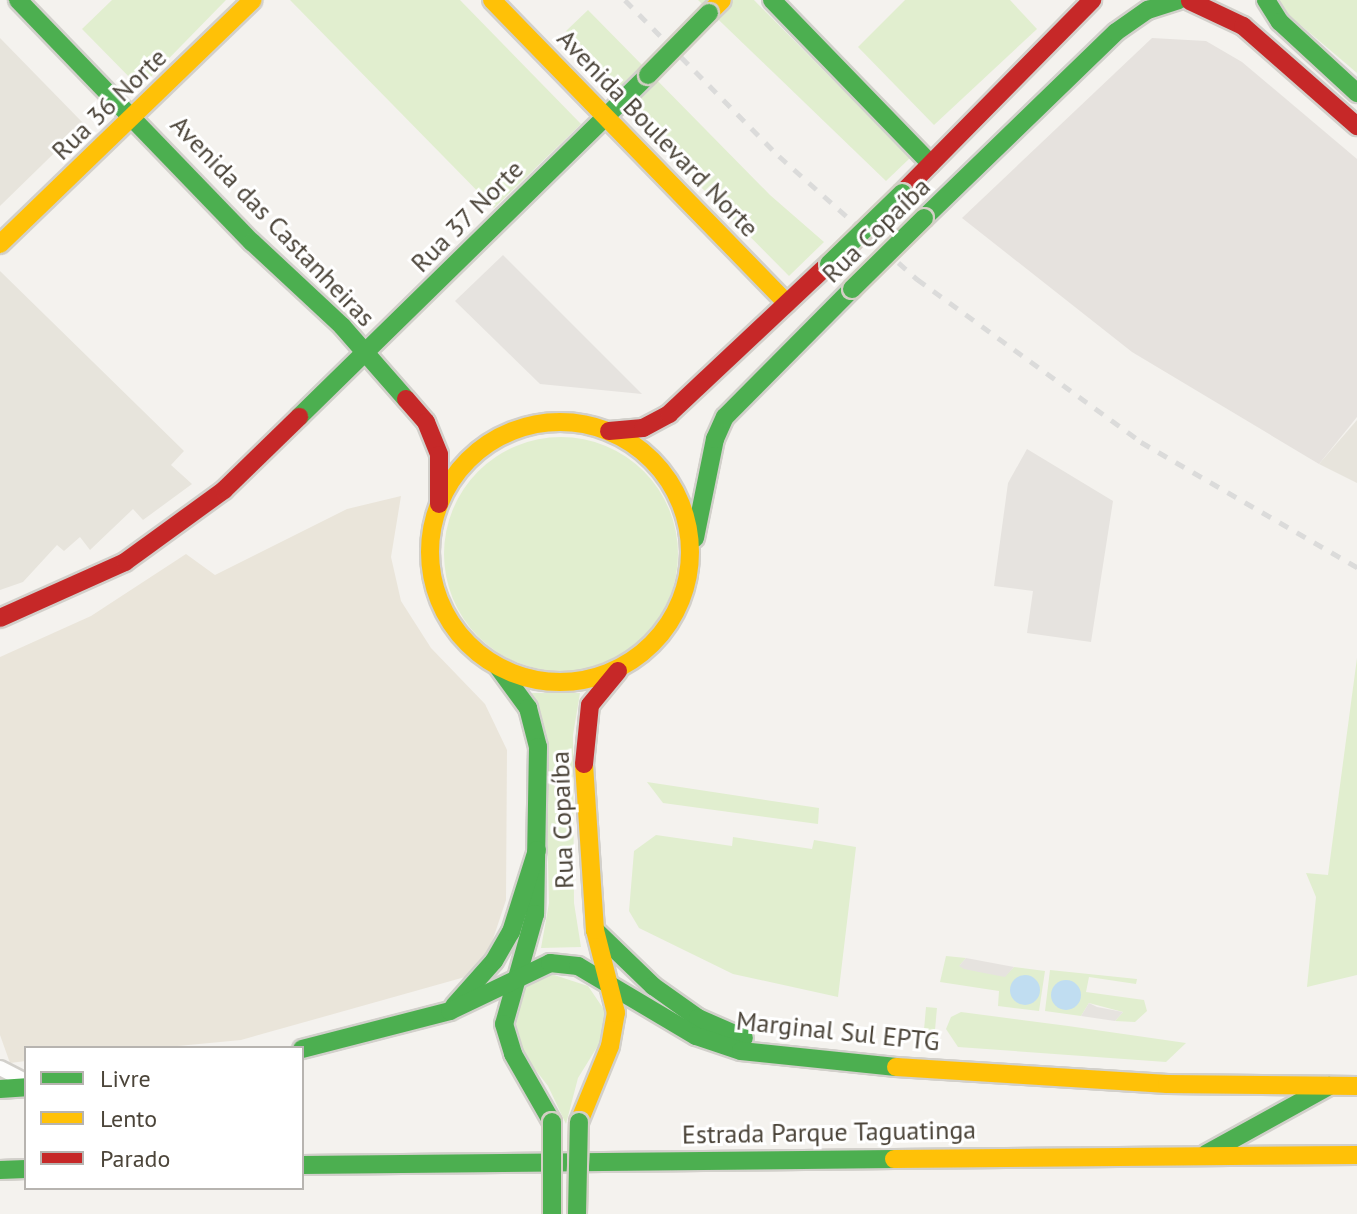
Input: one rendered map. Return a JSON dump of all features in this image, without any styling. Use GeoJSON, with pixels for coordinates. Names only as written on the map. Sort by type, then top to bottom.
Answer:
{"type":"FeatureCollection","features":[{"type":"Feature","properties":{"kind":"main road","name":"Avenida das Castanheiras"},"geometry":{"type":"LineString","coordinates":[[18,0],[366,354],[436,437],[439,504]]}},
{"type":"Feature","properties":{"kind":"main road","name":"Rua 36 Norte"},"geometry":{"type":"LineString","coordinates":[[0,244],[253,0]]}},
{"type":"Feature","properties":{"kind":"main road","name":"Avenida Boulevard Norte"},"geometry":{"type":"LineString","coordinates":[[492,0],[787,303]]}},
{"type":"Feature","properties":{"kind":"main road"},"geometry":{"type":"LineString","coordinates":[[772,0],[931,164]]}},
{"type":"Feature","properties":{"kind":"main road","name":"Rua Copaíba"},"geometry":{"type":"LineString","coordinates":[[609,431],[643,428],[669,414],[902,193],[1092,0]]}},
{"type":"Feature","properties":{"kind":"main road"},"geometry":{"type":"LineString","coordinates":[[1181,0],[1193,0],[1243,26],[1357,126]]}},
{"type":"Feature","properties":{"kind":"main road","name":"Rua Copaíba"},"geometry":{"type":"LineString","coordinates":[[692,554],[715,439],[725,417],[1116,32],[1148,10],[1181,0]]}},
{"type":"Feature","properties":{"kind":"main road"},"geometry":{"type":"LineString","coordinates":[[1266,0],[1287,30],[1357,93]]}},
{"type":"Feature","properties":{"kind":"main road","name":"Rua 37 Norte"},"geometry":{"type":"LineString","coordinates":[[0,618],[125,562],[173,530],[235,480],[716,6]]}},
{"type":"Feature","properties":{"kind":"main road"},"geometry":{"type":"LineString","coordinates":[[569,422],[609,431],[643,451],[670,480],[686,515],[692,554],[687,588],[672,621],[650,648],[621,668],[559,683],[498,667],[462,638],[434,588],[431,530],[439,504],[460,469],[491,442],[516,431],[569,422]]}},
{"type":"Feature","properties":{"kind":"main road","name":"Rua Copaíba"},"geometry":{"type":"LineString","coordinates":[[498,667],[528,708],[538,747],[535,914],[504,1024],[513,1054],[552,1122],[552,1214]]}},
{"type":"Feature","properties":{"kind":"main road","name":"Rua Copaíba"},"geometry":{"type":"LineString","coordinates":[[577,1214],[579,1122],[610,1046],[616,1013],[595,930],[583,751],[590,705],[621,668]]}},
{"type":"Feature","properties":{"kind":"main road"},"geometry":{"type":"LineString","coordinates":[[450,1011],[494,961],[511,932],[537,850]]}},
{"type":"Feature","properties":{"kind":"main road"},"geometry":{"type":"LineString","coordinates":[[595,930],[653,986],[698,1018],[790,1056]]}},
{"type":"Feature","properties":{"kind":"main road","name":"Marginal Sul EPTG"},"geometry":{"type":"LineString","coordinates":[[304,1048],[450,1011],[517,976],[550,963],[578,966],[608,980],[696,1036],[741,1051],[1167,1084],[1357,1086]]}},
{"type":"Feature","properties":{"kind":"main road"},"geometry":{"type":"LineString","coordinates":[[1205,1154],[1329,1086]]}},
{"type":"Feature","properties":{"kind":"main road"},"geometry":{"type":"LineString","coordinates":[[0,1089],[24,1087]]}},
{"type":"Feature","properties":{"kind":"main road","name":"Estrada Parque Taguatinga"},"geometry":{"type":"LineString","coordinates":[[304,1165],[1205,1154],[1357,1155]]}},
{"type":"Feature","properties":{"kind":"main road"},"geometry":{"type":"LineString","coordinates":[[0,1170],[24,1169]]}},
{"type":"Feature","properties":{"kind":"street"},"geometry":{"type":"LineString","coordinates":[[0,1068],[24,1080]]}},
{"type":"Feature","properties":{"kind":"shaded area"},"geometry":{"type":"Polygon","coordinates":[[[0,38],[84,124],[0,206],[0,38]]]}},
{"type":"Feature","properties":{"kind":"shaded area"},"geometry":{"type":"Polygon","coordinates":[[[1152,38],[1206,41],[1242,62],[1357,159],[1357,417],[1319,464],[1132,352],[962,218],[1152,38]]]}},
{"type":"Feature","properties":{"kind":"shaded area"},"geometry":{"type":"Polygon","coordinates":[[[503,255],[642,394],[540,384],[455,301],[503,255]]]}},
{"type":"Feature","properties":{"kind":"shaded area"},"geometry":{"type":"Polygon","coordinates":[[[0,271],[184,451],[171,465],[192,484],[143,520],[133,509],[90,550],[80,537],[64,551],[57,545],[23,582],[0,590],[0,271]]]}},
{"type":"Feature","properties":{"kind":"shaded area"},"geometry":{"type":"Polygon","coordinates":[[[1357,420],[1357,483],[1319,464],[1357,420]]]}},
{"type":"Feature","properties":{"kind":"shaded area"},"geometry":{"type":"Polygon","coordinates":[[[1027,449],[1113,501],[1091,642],[1027,633],[1033,591],[994,586],[1008,483],[1027,449]]]}},
{"type":"Feature","properties":{"kind":"shaded area"},"geometry":{"type":"Polygon","coordinates":[[[401,496],[391,557],[401,601],[431,648],[485,704],[507,750],[506,900],[488,954],[465,977],[241,1040],[178,1046],[24,1046],[24,1061],[10,1063],[0,1035],[0,657],[91,616],[186,554],[215,575],[347,509],[401,496]]]}},
{"type":"Feature","properties":{"kind":"shaded area"},"geometry":{"type":"Polygon","coordinates":[[[966,958],[1014,967],[1005,977],[964,969],[959,966],[966,958]]]}},
{"type":"Feature","properties":{"kind":"shaded area"},"geometry":{"type":"Polygon","coordinates":[[[1089,1003],[1123,1012],[1115,1021],[1081,1016],[1089,1003]]]}},
{"type":"Feature","properties":{"kind":"green space"},"geometry":{"type":"Polygon","coordinates":[[[112,0],[226,0],[140,88],[82,29],[112,0]]]}},
{"type":"Feature","properties":{"kind":"green space"},"geometry":{"type":"Polygon","coordinates":[[[290,0],[460,0],[581,124],[494,208],[290,0]]]}},
{"type":"Feature","properties":{"kind":"green space"},"geometry":{"type":"Polygon","coordinates":[[[698,0],[754,0],[910,158],[886,181],[698,0]]]}},
{"type":"Feature","properties":{"kind":"green space"},"geometry":{"type":"Polygon","coordinates":[[[905,0],[1010,0],[1037,29],[934,125],[858,47],[905,0]]]}},
{"type":"Feature","properties":{"kind":"green space"},"geometry":{"type":"Polygon","coordinates":[[[1278,0],[1357,0],[1357,73],[1283,10],[1278,0]]]}},
{"type":"Feature","properties":{"kind":"green space"},"geometry":{"type":"Polygon","coordinates":[[[588,10],[770,195],[824,242],[789,276],[583,68],[594,57],[566,31],[588,10]]]}},
{"type":"Feature","properties":{"kind":"green space"},"geometry":{"type":"Polygon","coordinates":[[[561,437],[606,446],[644,471],[669,509],[678,554],[669,599],[644,637],[606,662],[561,671],[516,662],[478,637],[453,599],[444,554],[453,509],[478,471],[516,446],[561,437]]]}},
{"type":"Feature","properties":{"kind":"green space"},"geometry":{"type":"Polygon","coordinates":[[[1357,658],[1357,975],[1307,987],[1316,897],[1306,873],[1328,875],[1357,658]]]}},
{"type":"Feature","properties":{"kind":"green space"},"geometry":{"type":"Polygon","coordinates":[[[529,693],[580,693],[573,735],[574,903],[581,947],[541,948],[549,903],[545,737],[529,693]]]}},
{"type":"Feature","properties":{"kind":"green space"},"geometry":{"type":"Polygon","coordinates":[[[647,782],[819,808],[818,824],[663,803],[647,782]]]}},
{"type":"Feature","properties":{"kind":"green space"},"geometry":{"type":"Polygon","coordinates":[[[656,835],[732,846],[733,837],[812,849],[814,840],[856,847],[838,997],[733,974],[639,928],[629,911],[634,851],[656,835]]]}},
{"type":"Feature","properties":{"kind":"green space"},"geometry":{"type":"Polygon","coordinates":[[[946,956],[966,958],[960,965],[1005,976],[1014,967],[1045,971],[1039,1011],[998,1006],[999,991],[940,982],[946,956]]]}},
{"type":"Feature","properties":{"kind":"green space"},"geometry":{"type":"Polygon","coordinates":[[[1050,970],[1137,979],[1136,984],[1089,977],[1086,992],[1144,1000],[1147,1011],[1135,1022],[1115,1021],[1123,1012],[1089,1003],[1081,1016],[1045,1011],[1050,970]]]}},
{"type":"Feature","properties":{"kind":"green space"},"geometry":{"type":"Polygon","coordinates":[[[548,973],[588,986],[605,1011],[607,1031],[578,1078],[566,1124],[548,1086],[524,1055],[512,1019],[523,989],[548,973]]]}},
{"type":"Feature","properties":{"kind":"green space"},"geometry":{"type":"Polygon","coordinates":[[[926,1007],[937,1008],[934,1041],[923,1040],[926,1007]]]}},
{"type":"Feature","properties":{"kind":"green space"},"geometry":{"type":"Polygon","coordinates":[[[961,1012],[1186,1043],[1166,1062],[958,1047],[946,1029],[951,1017],[961,1012]]]}},
{"type":"Feature","properties":{"kind":"water"},"geometry":{"type":"Polygon","coordinates":[[[1025,975],[1036,979],[1040,990],[1036,1001],[1025,1005],[1014,1001],[1010,990],[1014,979],[1025,975]]]}},
{"type":"Feature","properties":{"kind":"water"},"geometry":{"type":"Polygon","coordinates":[[[1066,980],[1077,984],[1081,995],[1077,1006],[1066,1010],[1055,1006],[1051,995],[1055,984],[1066,980]]]}},
{"type":"Feature","properties":{"kind":"railway"},"geometry":{"type":"LineString","coordinates":[[625,0],[779,156],[917,279],[1141,442],[1357,567]]}},
{"type":"Feature","properties":{"kind":"traffic: fast"},"geometry":{"type":"LineString","coordinates":[[18,0],[252,242],[342,326],[406,399]]}},
{"type":"Feature","properties":{"kind":"traffic: fast"},"geometry":{"type":"LineString","coordinates":[[772,0],[931,164]]}},
{"type":"Feature","properties":{"kind":"traffic: fast"},"geometry":{"type":"LineString","coordinates":[[924,218],[1116,32],[1148,10],[1178,0]]}},
{"type":"Feature","properties":{"kind":"traffic: fast"},"geometry":{"type":"LineString","coordinates":[[1266,0],[1280,22],[1357,93]]}},
{"type":"Feature","properties":{"kind":"traffic: fast"},"geometry":{"type":"LineString","coordinates":[[648,75],[709,13]]}},
{"type":"Feature","properties":{"kind":"traffic: fast"},"geometry":{"type":"LineString","coordinates":[[299,417],[648,75]]}},
{"type":"Feature","properties":{"kind":"traffic: fast"},"geometry":{"type":"LineString","coordinates":[[829,264],[902,193]]}},
{"type":"Feature","properties":{"kind":"traffic: fast"},"geometry":{"type":"LineString","coordinates":[[852,289],[924,218]]}},
{"type":"Feature","properties":{"kind":"traffic: fast"},"geometry":{"type":"LineString","coordinates":[[695,538],[715,439],[725,417],[852,289]]}},
{"type":"Feature","properties":{"kind":"traffic: fast"},"geometry":{"type":"LineString","coordinates":[[498,667],[528,708],[538,747],[535,914],[504,1024],[513,1054],[552,1122]]}},
{"type":"Feature","properties":{"kind":"traffic: fast"},"geometry":{"type":"LineString","coordinates":[[454,1006],[494,961],[511,932],[537,850]]}},
{"type":"Feature","properties":{"kind":"traffic: fast"},"geometry":{"type":"LineString","coordinates":[[595,930],[653,986],[698,1018],[744,1038]]}},
{"type":"Feature","properties":{"kind":"traffic: fast"},"geometry":{"type":"LineString","coordinates":[[304,1048],[450,1011],[550,963],[578,966],[696,1036],[741,1051],[896,1067]]}},
{"type":"Feature","properties":{"kind":"traffic: fast"},"geometry":{"type":"LineString","coordinates":[[1206,1154],[1329,1086]]}},
{"type":"Feature","properties":{"kind":"traffic: fast"},"geometry":{"type":"LineString","coordinates":[[0,1089],[24,1087]]}},
{"type":"Feature","properties":{"kind":"traffic: fast"},"geometry":{"type":"LineString","coordinates":[[552,1122],[552,1214]]}},
{"type":"Feature","properties":{"kind":"traffic: fast"},"geometry":{"type":"LineString","coordinates":[[577,1214],[579,1122]]}},
{"type":"Feature","properties":{"kind":"traffic: fast"},"geometry":{"type":"LineString","coordinates":[[304,1165],[894,1159]]}},
{"type":"Feature","properties":{"kind":"traffic: fast"},"geometry":{"type":"LineString","coordinates":[[0,1170],[24,1169]]}},
{"type":"Feature","properties":{"kind":"traffic: slow"},"geometry":{"type":"LineString","coordinates":[[0,244],[253,0]]}},
{"type":"Feature","properties":{"kind":"traffic: slow"},"geometry":{"type":"LineString","coordinates":[[492,0],[787,303]]}},
{"type":"Feature","properties":{"kind":"traffic: slow"},"geometry":{"type":"LineString","coordinates":[[709,13],[722,0]]}},
{"type":"Feature","properties":{"kind":"traffic: slow"},"geometry":{"type":"LineString","coordinates":[[560,422],[585,424],[610,432],[652,460],[680,502],[688,527],[690,552],[688,577],[680,602],[652,644],[610,672],[585,680],[560,682],[535,680],[510,672],[468,644],[440,602],[432,577],[430,552],[432,527],[440,502],[468,460],[510,432],[535,424],[560,422]]}},
{"type":"Feature","properties":{"kind":"traffic: slow"},"geometry":{"type":"LineString","coordinates":[[579,1122],[610,1046],[616,1013],[595,930],[584,764]]}},
{"type":"Feature","properties":{"kind":"traffic: slow"},"geometry":{"type":"LineString","coordinates":[[896,1067],[1167,1084],[1357,1086]]}},
{"type":"Feature","properties":{"kind":"traffic: slow"},"geometry":{"type":"LineString","coordinates":[[894,1159],[1357,1155]]}},
{"type":"Feature","properties":{"kind":"traffic: jam"},"geometry":{"type":"LineString","coordinates":[[902,193],[1092,0]]}},
{"type":"Feature","properties":{"kind":"traffic: jam"},"geometry":{"type":"LineString","coordinates":[[1190,1],[1243,26],[1357,126]]}},
{"type":"Feature","properties":{"kind":"traffic: jam"},"geometry":{"type":"LineString","coordinates":[[609,431],[643,428],[669,414],[829,264]]}},
{"type":"Feature","properties":{"kind":"traffic: jam"},"geometry":{"type":"LineString","coordinates":[[406,399],[426,422],[439,455],[439,504]]}},
{"type":"Feature","properties":{"kind":"traffic: jam"},"geometry":{"type":"LineString","coordinates":[[0,618],[125,562],[224,490],[299,417]]}},
{"type":"Feature","properties":{"kind":"traffic: jam"},"geometry":{"type":"LineString","coordinates":[[584,764],[590,705],[618,671]]}}]}
